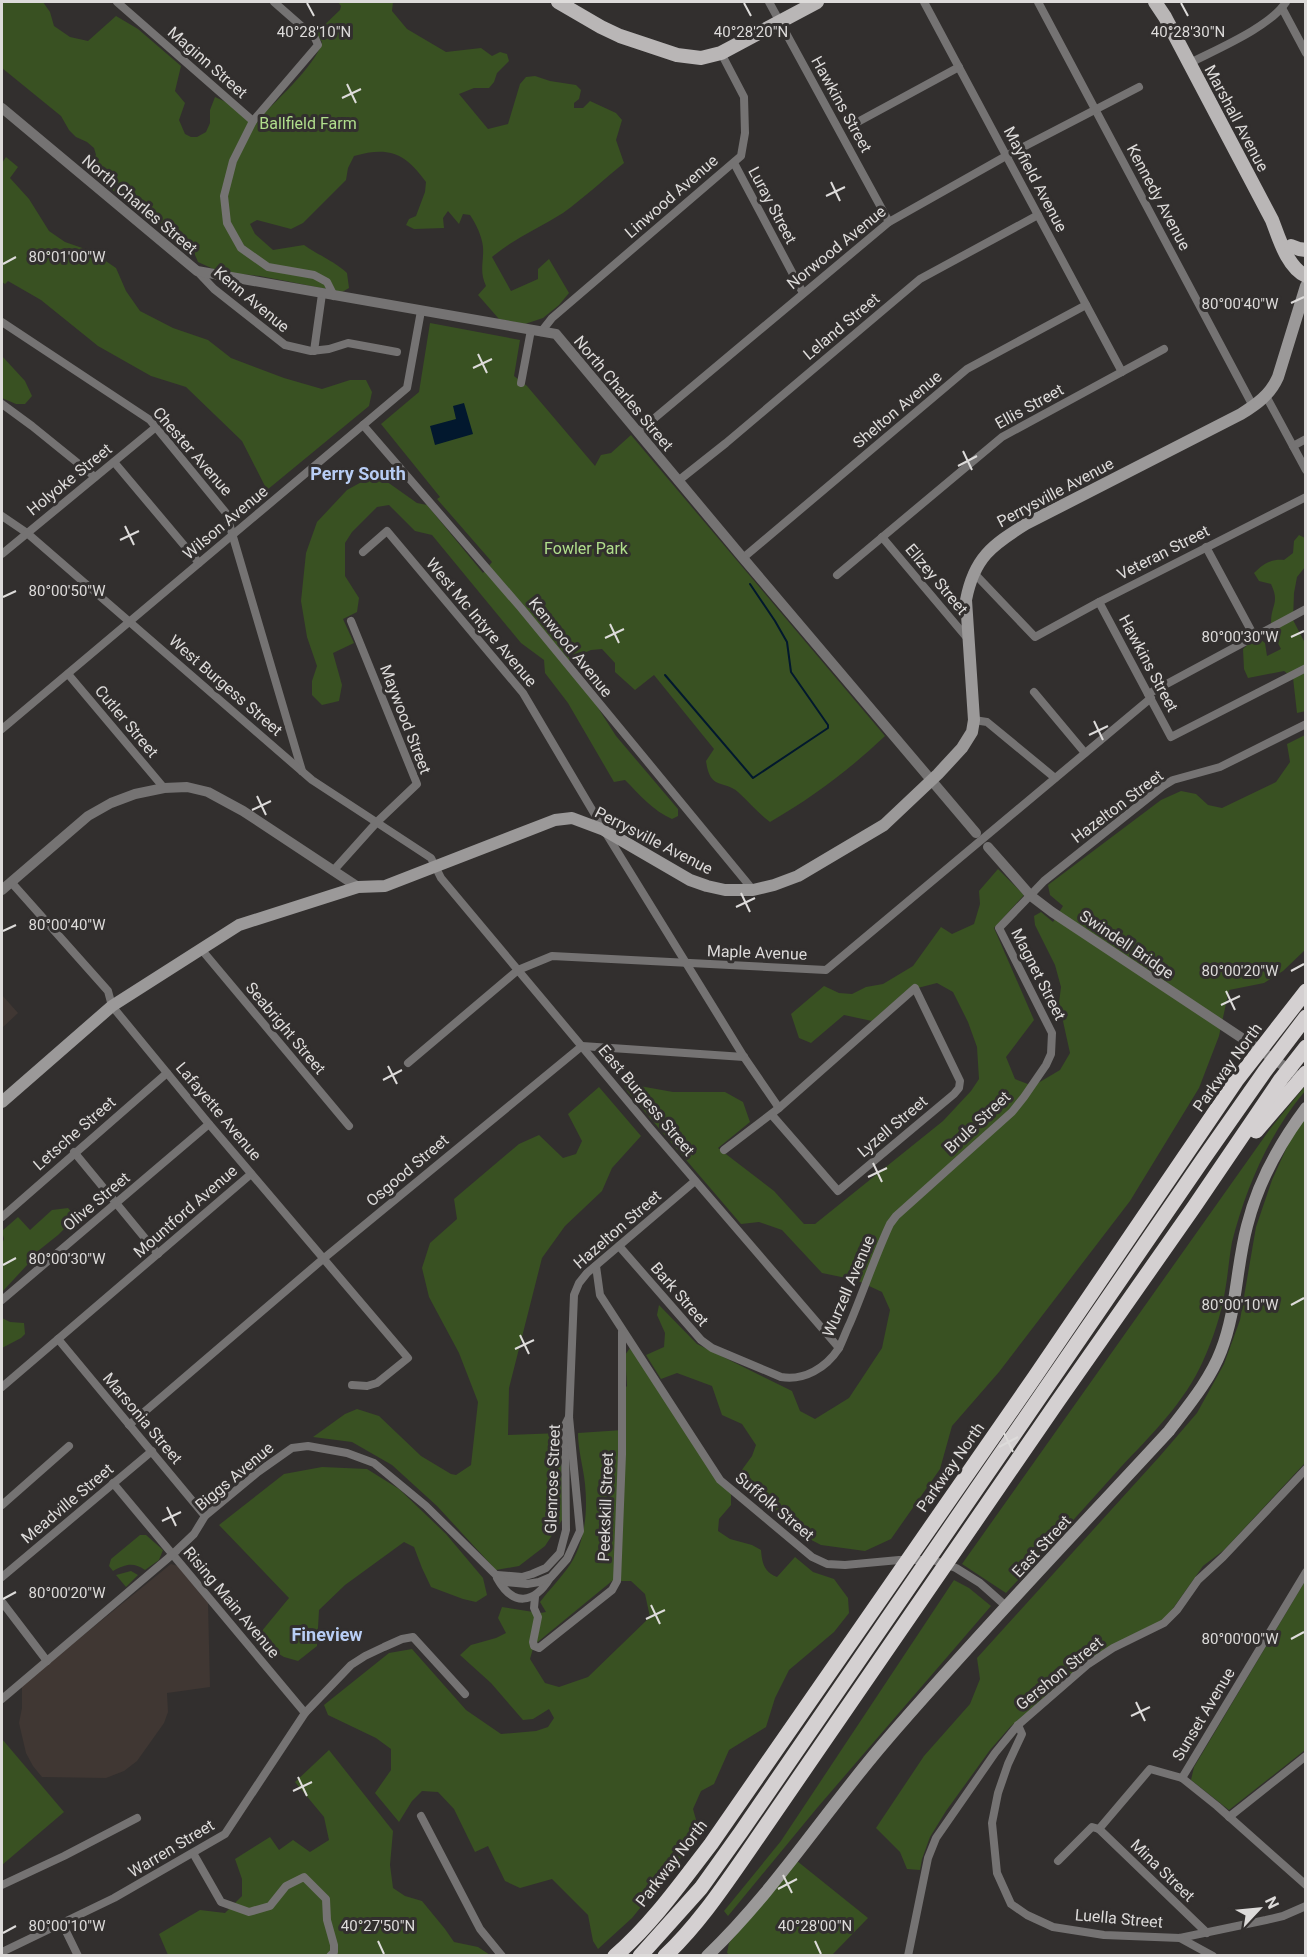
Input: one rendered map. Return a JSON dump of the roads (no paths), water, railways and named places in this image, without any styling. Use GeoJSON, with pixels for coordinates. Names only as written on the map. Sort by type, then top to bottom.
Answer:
{"type":"FeatureCollection","features":[{"type":"Feature","properties":{"kind":"highway","name":"Parkway North"},"geometry":{"type":"LineString","coordinates":[[615,1956],[671,1896],[711,1844],[1236,1081],[1305,991]]}},
{"type":"Feature","properties":{"kind":"highway"},"geometry":{"type":"LineString","coordinates":[[640,1956],[701,1888],[1218,1138],[1305,1017]]}},
{"type":"Feature","properties":{"kind":"highway"},"geometry":{"type":"LineString","coordinates":[[665,1956],[713,1900],[747,1853],[1305,1047]]}},
{"type":"Feature","properties":{"kind":"highway"},"geometry":{"type":"LineString","coordinates":[[1194,1207],[1210,1198],[1256,1132],[1305,1073]]}},
{"type":"Feature","properties":{"kind":"main road"},"geometry":{"type":"LineString","coordinates":[[558,2],[601,27],[640,43],[693,58],[709,57],[721,53],[817,2]]}},
{"type":"Feature","properties":{"kind":"main road","name":"Marshall Avenue"},"geometry":{"type":"LineString","coordinates":[[1155,2],[1190,63],[1272,220],[1294,268],[1305,276]]}},
{"type":"Feature","properties":{"kind":"main road","name":"Marshall Avenue"},"geometry":{"type":"LineString","coordinates":[[1272,220],[1291,246],[1305,271]]}},
{"type":"Feature","properties":{"kind":"main road"},"geometry":{"type":"LineString","coordinates":[[1291,246],[1305,250]]}},
{"type":"Feature","properties":{"kind":"main road","name":"Perrysville Avenue"},"geometry":{"type":"LineString","coordinates":[[2,1102],[112,1006],[239,925],[358,887],[385,886],[555,820],[572,818],[604,830],[690,880],[725,890],[753,890],[798,876],[884,825],[932,780],[962,748],[972,732],[974,720],[966,600],[973,572],[980,560],[994,544],[1026,524],[1253,406],[1266,396],[1278,377],[1300,323],[1305,286]]}},
{"type":"Feature","properties":{"kind":"main road","name":"East Street"},"geometry":{"type":"LineString","coordinates":[[712,1954],[787,1868],[884,1743],[1169,1431],[1197,1394],[1221,1352],[1232,1317],[1247,1226],[1263,1176],[1285,1136],[1305,1108]]}},
{"type":"Feature","properties":{"kind":"street","name":"Maginn Street"},"geometry":{"type":"LineString","coordinates":[[117,2],[252,121]]}},
{"type":"Feature","properties":{"kind":"street"},"geometry":{"type":"LineString","coordinates":[[274,2],[318,42],[317,47],[252,121],[233,161],[224,196],[227,223],[241,248],[268,267],[314,275],[327,282],[334,296]]}},
{"type":"Feature","properties":{"kind":"street","name":"Hawkins Street"},"geometry":{"type":"LineString","coordinates":[[769,2],[889,222]]}},
{"type":"Feature","properties":{"kind":"street","name":"Mayfield Avenue"},"geometry":{"type":"LineString","coordinates":[[924,2],[1122,372]]}},
{"type":"Feature","properties":{"kind":"street","name":"Kennedy Avenue"},"geometry":{"type":"LineString","coordinates":[[1038,2],[1253,406]]}},
{"type":"Feature","properties":{"kind":"street"},"geometry":{"type":"LineString","coordinates":[[1190,63],[1264,23],[1284,5],[1305,52]]}},
{"type":"Feature","properties":{"kind":"street","name":"Linwood Avenue"},"geometry":{"type":"LineString","coordinates":[[536,331],[741,156],[744,143],[745,101],[721,53]]}},
{"type":"Feature","properties":{"kind":"street"},"geometry":{"type":"LineString","coordinates":[[854,124],[959,67]]}},
{"type":"Feature","properties":{"kind":"street","name":"Norwood Avenue"},"geometry":{"type":"LineString","coordinates":[[638,432],[889,222],[1006,156],[1139,87]]}},
{"type":"Feature","properties":{"kind":"street","name":"North Charles Street"},"geometry":{"type":"LineString","coordinates":[[2,108],[197,271],[556,334],[976,833]]}},
{"type":"Feature","properties":{"kind":"street","name":"Luray Street"},"geometry":{"type":"LineString","coordinates":[[734,163],[802,293]]}},
{"type":"Feature","properties":{"kind":"street","name":"Leland Street"},"geometry":{"type":"LineString","coordinates":[[678,481],[920,279],[1038,215]]}},
{"type":"Feature","properties":{"kind":"street","name":"Kenn Avenue"},"geometry":{"type":"LineString","coordinates":[[197,271],[214,289],[285,345],[314,351],[348,344],[397,352]]}},
{"type":"Feature","properties":{"kind":"street"},"geometry":{"type":"LineString","coordinates":[[314,351],[322,294]]}},
{"type":"Feature","properties":{"kind":"street","name":"Shelton Avenue"},"geometry":{"type":"LineString","coordinates":[[743,558],[967,369],[1086,305]]}},
{"type":"Feature","properties":{"kind":"street","name":"Wilson Avenue"},"geometry":{"type":"LineString","coordinates":[[2,729],[407,388],[420,311]]}},
{"type":"Feature","properties":{"kind":"street","name":"Chester Avenue"},"geometry":{"type":"LineString","coordinates":[[2,322],[150,420],[226,513],[302,771]]}},
{"type":"Feature","properties":{"kind":"street"},"geometry":{"type":"LineString","coordinates":[[521,383],[536,331]]}},
{"type":"Feature","properties":{"kind":"street","name":"Ellis Street"},"geometry":{"type":"LineString","coordinates":[[837,575],[1002,437],[1164,349]]}},
{"type":"Feature","properties":{"kind":"street"},"geometry":{"type":"LineString","coordinates":[[1266,396],[1305,470]]}},
{"type":"Feature","properties":{"kind":"street"},"geometry":{"type":"LineString","coordinates":[[2,404],[95,477]]}},
{"type":"Feature","properties":{"kind":"street","name":"Kenwood Avenue"},"geometry":{"type":"LineString","coordinates":[[363,425],[520,608],[753,890]]}},
{"type":"Feature","properties":{"kind":"street","name":"Holyoke Street"},"geometry":{"type":"LineString","coordinates":[[2,554],[156,427]]}},
{"type":"Feature","properties":{"kind":"street"},"geometry":{"type":"LineString","coordinates":[[1293,446],[1305,439]]}},
{"type":"Feature","properties":{"kind":"street"},"geometry":{"type":"LineString","coordinates":[[114,462],[199,563]]}},
{"type":"Feature","properties":{"kind":"street","name":"Veteran Street"},"geometry":{"type":"LineString","coordinates":[[973,572],[1035,638],[1206,546],[1305,497]]}},
{"type":"Feature","properties":{"kind":"street","name":"West Burgess Street"},"geometry":{"type":"LineString","coordinates":[[2,516],[27,533],[312,780],[426,854],[436,868]]}},
{"type":"Feature","properties":{"kind":"street","name":"West Mc Intyre Avenue"},"geometry":{"type":"LineString","coordinates":[[363,552],[387,531],[523,693],[604,830],[744,1057],[779,1108]]}},
{"type":"Feature","properties":{"kind":"street","name":"Ellzey Street"},"geometry":{"type":"LineString","coordinates":[[882,537],[968,640]]}},
{"type":"Feature","properties":{"kind":"street"},"geometry":{"type":"LineString","coordinates":[[1206,546],[1254,636]]}},
{"type":"Feature","properties":{"kind":"street","name":"Hawkins Street"},"geometry":{"type":"LineString","coordinates":[[1099,602],[1172,737],[1305,668]]}},
{"type":"Feature","properties":{"kind":"street","name":"Maple Avenue"},"geometry":{"type":"LineString","coordinates":[[408,1063],[518,970],[552,956],[826,970],[1085,753],[1149,696],[1305,609]]}},
{"type":"Feature","properties":{"kind":"street","name":"Maywood Street"},"geometry":{"type":"LineString","coordinates":[[333,871],[377,822],[417,784],[351,621]]}},
{"type":"Feature","properties":{"kind":"street","name":"Cutler Street"},"geometry":{"type":"LineString","coordinates":[[68,674],[164,788]]}},
{"type":"Feature","properties":{"kind":"street"},"geometry":{"type":"LineString","coordinates":[[1034,692],[1085,753]]}},
{"type":"Feature","properties":{"kind":"street"},"geometry":{"type":"LineString","coordinates":[[974,720],[987,722],[1055,778]]}},
{"type":"Feature","properties":{"kind":"street","name":"Hazelton Street"},"geometry":{"type":"LineString","coordinates":[[999,928],[1044,881],[1163,786],[1173,780],[1221,767],[1305,724]]}},
{"type":"Feature","properties":{"kind":"street"},"geometry":{"type":"LineString","coordinates":[[2,890],[88,816],[111,803],[135,794],[164,788],[187,787],[208,792],[243,811],[358,887]]}},
{"type":"Feature","properties":{"kind":"street"},"geometry":{"type":"LineString","coordinates":[[988,847],[1031,896]]}},
{"type":"Feature","properties":{"kind":"street","name":"East Burgess Street"},"geometry":{"type":"LineString","coordinates":[[436,868],[441,878],[518,970],[838,1348]]}},
{"type":"Feature","properties":{"kind":"street","name":"Lafayette Avenue"},"geometry":{"type":"LineString","coordinates":[[11,882],[108,991],[112,1006],[209,1125],[408,1358],[377,1383],[367,1386],[352,1385]]}},
{"type":"Feature","properties":{"kind":"street","name":"Swindell Bridge"},"geometry":{"type":"LineString","coordinates":[[1031,896],[1305,1080]]}},
{"type":"Feature","properties":{"kind":"street","name":"Magnet Street"},"geometry":{"type":"LineString","coordinates":[[999,928],[1052,1033]]}},
{"type":"Feature","properties":{"kind":"street","name":"Seabright Street"},"geometry":{"type":"LineString","coordinates":[[201,949],[348,1126]]}},
{"type":"Feature","properties":{"kind":"street","name":"Lyzell Street"},"geometry":{"type":"LineString","coordinates":[[771,1114],[838,1191],[954,1094],[960,1082],[915,988],[779,1108]]}},
{"type":"Feature","properties":{"kind":"street","name":"Brule Street"},"geometry":{"type":"LineString","coordinates":[[896,1216],[1012,1112],[1046,1065],[1051,1054],[1052,1033]]}},
{"type":"Feature","properties":{"kind":"street"},"geometry":{"type":"LineString","coordinates":[[582,1046],[744,1057]]}},
{"type":"Feature","properties":{"kind":"street","name":"Osgood Street"},"geometry":{"type":"LineString","coordinates":[[129,1425],[323,1259],[582,1046]]}},
{"type":"Feature","properties":{"kind":"street","name":"Letsche Street"},"geometry":{"type":"LineString","coordinates":[[2,1217],[167,1073]]}},
{"type":"Feature","properties":{"kind":"street"},"geometry":{"type":"LineString","coordinates":[[724,1150],[779,1108]]}},
{"type":"Feature","properties":{"kind":"street","name":"Olive Street"},"geometry":{"type":"LineString","coordinates":[[2,1300],[209,1125]]}},
{"type":"Feature","properties":{"kind":"street"},"geometry":{"type":"LineString","coordinates":[[74,1152],[158,1254]]}},
{"type":"Feature","properties":{"kind":"street","name":"Mountford Avenue"},"geometry":{"type":"LineString","coordinates":[[2,1388],[251,1174]]}},
{"type":"Feature","properties":{"kind":"street","name":"Hazelton Street"},"geometry":{"type":"LineString","coordinates":[[569,1417],[574,1295],[583,1278],[695,1181]]}},
{"type":"Feature","properties":{"kind":"street","name":"Wurzell Avenue"},"geometry":{"type":"LineString","coordinates":[[791,1379],[815,1371],[825,1364],[838,1348],[864,1291],[886,1233],[896,1216]]}},
{"type":"Feature","properties":{"kind":"street","name":"Bark Street"},"geometry":{"type":"LineString","coordinates":[[619,1246],[701,1340],[781,1377],[791,1379]]}},
{"type":"Feature","properties":{"kind":"street","name":"Suffolk Street"},"geometry":{"type":"LineString","coordinates":[[596,1266],[600,1295],[720,1480],[812,1557],[827,1564],[845,1565],[898,1560],[933,1560],[966,1574],[1007,1607]]}},
{"type":"Feature","properties":{"kind":"street","name":"Peekskill Street"},"geometry":{"type":"LineString","coordinates":[[535,1597],[534,1608],[538,1617],[533,1642],[534,1646],[539,1648],[612,1590],[616,1581],[622,1454],[622,1331]]}},
{"type":"Feature","properties":{"kind":"street","name":"Marsonia Street"},"geometry":{"type":"LineString","coordinates":[[58,1339],[205,1516]]}},
{"type":"Feature","properties":{"kind":"street","name":"Glenrose Street"},"geometry":{"type":"LineString","coordinates":[[496,1575],[522,1577],[546,1568],[560,1553],[566,1530],[565,1425],[569,1417]]}},
{"type":"Feature","properties":{"kind":"street","name":"Glenrose Street"},"geometry":{"type":"LineString","coordinates":[[535,1597],[567,1559],[580,1531],[569,1417]]}},
{"type":"Feature","properties":{"kind":"street"},"geometry":{"type":"LineString","coordinates":[[2,1505],[69,1446]]}},
{"type":"Feature","properties":{"kind":"street","name":"Biggs Avenue"},"geometry":{"type":"LineString","coordinates":[[2,1699],[172,1554],[194,1534],[205,1516],[258,1472],[292,1448],[308,1446],[347,1453],[374,1463],[426,1506],[496,1575]]}},
{"type":"Feature","properties":{"kind":"street","name":"Meadville Street"},"geometry":{"type":"LineString","coordinates":[[2,1577],[152,1452]]}},
{"type":"Feature","properties":{"kind":"street","name":"Gershon Street"},"geometry":{"type":"LineString","coordinates":[[908,1956],[928,1858],[936,1838],[995,1753],[1018,1725],[1087,1665],[1113,1648],[1164,1623],[1177,1610],[1198,1580],[1223,1557],[1305,1469]]}},
{"type":"Feature","properties":{"kind":"street","name":"Rising Main Avenue"},"geometry":{"type":"LineString","coordinates":[[113,1483],[305,1713]]}},
{"type":"Feature","properties":{"kind":"street","name":"Sunset Avenue"},"geometry":{"type":"LineString","coordinates":[[1182,1778],[1305,1572]]}},
{"type":"Feature","properties":{"kind":"street"},"geometry":{"type":"LineString","coordinates":[[496,1575],[507,1582],[527,1584],[551,1577]]}},
{"type":"Feature","properties":{"kind":"street"},"geometry":{"type":"LineString","coordinates":[[496,1575],[510,1595],[521,1598],[535,1597]]}},
{"type":"Feature","properties":{"kind":"street"},"geometry":{"type":"LineString","coordinates":[[2,1602],[46,1661]]}},
{"type":"Feature","properties":{"kind":"street","name":"Warren Street"},"geometry":{"type":"LineString","coordinates":[[2,1952],[114,1898],[225,1834],[305,1713],[351,1665],[375,1651],[412,1637],[465,1694]]}},
{"type":"Feature","properties":{"kind":"street","name":"Luella Street"},"geometry":{"type":"LineString","coordinates":[[1018,1725],[1022,1734],[998,1793],[992,1823],[997,1873],[1011,1904],[1027,1915],[1053,1927],[1104,1935],[1179,1938],[1283,1916],[1305,1906]]}},
{"type":"Feature","properties":{"kind":"street"},"geometry":{"type":"LineString","coordinates":[[1229,1817],[1305,1756]]}},
{"type":"Feature","properties":{"kind":"street"},"geometry":{"type":"LineString","coordinates":[[1058,1862],[1092,1827],[1099,1829],[1150,1769],[1182,1778],[1305,1885]]}},
{"type":"Feature","properties":{"kind":"street"},"geometry":{"type":"LineString","coordinates":[[421,1816],[480,1929],[502,1956]]}},
{"type":"Feature","properties":{"kind":"street"},"geometry":{"type":"LineString","coordinates":[[2,1885],[137,1818]]}},
{"type":"Feature","properties":{"kind":"street","name":"Mina Street"},"geometry":{"type":"LineString","coordinates":[[1099,1829],[1207,1933]]}},
{"type":"Feature","properties":{"kind":"street"},"geometry":{"type":"LineString","coordinates":[[193,1853],[221,1902],[249,1912],[270,1905],[286,1886],[304,1877],[326,1899],[327,1920],[334,1945],[331,1955]]}},
{"type":"Feature","properties":{"kind":"street"},"geometry":{"type":"LineString","coordinates":[[62,1923],[78,1956]]}},
{"type":"Feature","properties":{"kind":"street"},"geometry":{"type":"LineString","coordinates":[[1179,1938],[1213,1956]]}},
{"type":"Feature","properties":{"kind":"water"},"geometry":{"type":"Polygon","coordinates":[[[464,403],[473,434],[435,445],[430,426],[456,419],[453,406],[464,403]]]}},
{"type":"Feature","properties":{"kind":"waterway"},"geometry":{"type":"LineString","coordinates":[[665,675],[753,778],[828,728],[791,672],[787,642],[750,584]]}},
{"type":"Feature","properties":{"kind":"district","name":"Perry South"},"geometry":{"type":"Point","coordinates":[358,474]}},
{"type":"Feature","properties":{"kind":"district","name":"Fineview"},"geometry":{"type":"Point","coordinates":[327,1635]}},
{"type":"Feature","properties":{"kind":"park label","name":"Ballfield Farm"},"geometry":{"type":"Point","coordinates":[308,123]}},
{"type":"Feature","properties":{"kind":"park label","name":"Fowler Park"},"geometry":{"type":"Point","coordinates":[586,548]}}]}
